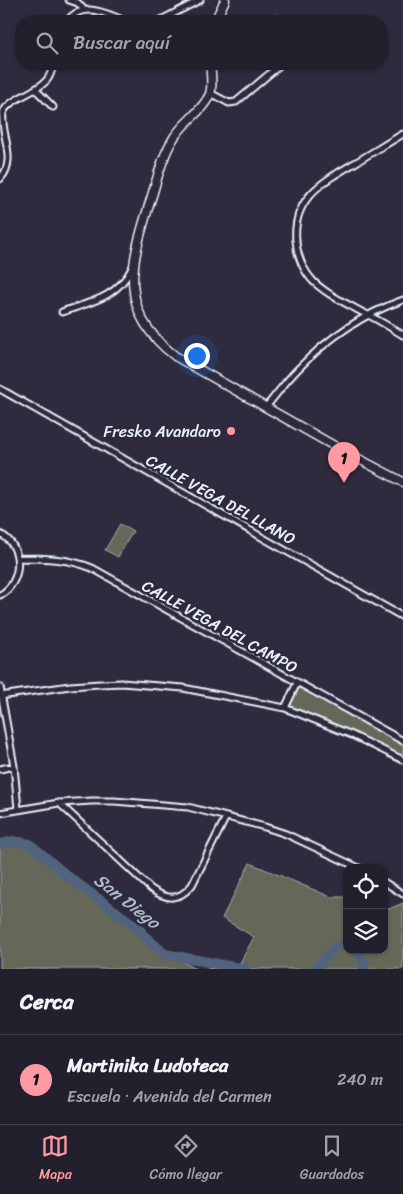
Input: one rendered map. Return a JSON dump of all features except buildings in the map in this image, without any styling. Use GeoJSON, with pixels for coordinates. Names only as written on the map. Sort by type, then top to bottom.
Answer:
{"type":"FeatureCollection","features":[{"type":"Feature","properties":{"kind":"street"},"geometry":{"type":"LineString","coordinates":[[69,0],[78,3],[84,10]]}},
{"type":"Feature","properties":{"kind":"street"},"geometry":{"type":"LineString","coordinates":[[171,15],[200,0]]}},
{"type":"Feature","properties":{"kind":"street"},"geometry":{"type":"LineString","coordinates":[[218,15],[225,0]]}},
{"type":"Feature","properties":{"kind":"street"},"geometry":{"type":"LineString","coordinates":[[74,15],[84,10],[98,10],[111,15]]}},
{"type":"Feature","properties":{"kind":"street"},"geometry":{"type":"LineString","coordinates":[[0,179],[6,170],[7,162],[3,139],[2,113],[9,105],[35,89],[48,78],[51,70]]}},
{"type":"Feature","properties":{"kind":"street"},"geometry":{"type":"LineString","coordinates":[[210,70],[210,93],[196,113],[180,128],[165,153],[147,212],[134,263],[133,286],[139,313],[154,337],[175,356],[226,383],[336,447],[403,482]]}},
{"type":"Feature","properties":{"kind":"street"},"geometry":{"type":"LineString","coordinates":[[210,93],[230,103],[236,102],[274,70]]}},
{"type":"Feature","properties":{"kind":"street"},"geometry":{"type":"LineString","coordinates":[[35,89],[54,108]]}},
{"type":"Feature","properties":{"kind":"street"},"geometry":{"type":"LineString","coordinates":[[403,134],[319,185],[306,200],[296,224],[298,252],[310,277],[333,296],[403,335]]}},
{"type":"Feature","properties":{"kind":"street"},"geometry":{"type":"LineString","coordinates":[[62,312],[111,294],[123,283],[134,263]]}},
{"type":"Feature","properties":{"kind":"street"},"geometry":{"type":"LineString","coordinates":[[266,407],[297,369],[331,340],[368,315],[403,300]]}},
{"type":"Feature","properties":{"kind":"street","name":"CALLE VEGA DEL LLANO"},"geometry":{"type":"LineString","coordinates":[[0,389],[403,617]]}},
{"type":"Feature","properties":{"kind":"street"},"geometry":{"type":"LineString","coordinates":[[0,534],[14,547],[18,558],[18,570],[15,579],[10,587],[0,595]]}},
{"type":"Feature","properties":{"kind":"street","name":"CALLE VEGA DEL CAMPO"},"geometry":{"type":"LineString","coordinates":[[18,558],[52,558],[92,568],[403,741]]}},
{"type":"Feature","properties":{"kind":"street"},"geometry":{"type":"LineString","coordinates":[[1,695],[70,686],[122,683],[184,688],[285,708],[352,735],[403,760]]}},
{"type":"Feature","properties":{"kind":"street"},"geometry":{"type":"LineString","coordinates":[[285,708],[297,683]]}},
{"type":"Feature","properties":{"kind":"street"},"geometry":{"type":"LineString","coordinates":[[0,687],[14,766],[18,809]]}},
{"type":"Feature","properties":{"kind":"street"},"geometry":{"type":"LineString","coordinates":[[0,769],[14,766]]}},
{"type":"Feature","properties":{"kind":"street"},"geometry":{"type":"LineString","coordinates":[[0,813],[59,803],[114,800],[188,807],[286,834],[350,864]]}},
{"type":"Feature","properties":{"kind":"street"},"geometry":{"type":"LineString","coordinates":[[59,803],[151,889],[168,898],[187,891],[192,885],[226,817]]}},
{"type":"Feature","properties":{"kind":"street"},"geometry":{"type":"LineString","coordinates":[[388,885],[403,894]]}},
{"type":"Feature","properties":{"kind":"green space"},"geometry":{"type":"Polygon","coordinates":[[[120,524],[133,531],[118,557],[105,550],[120,524]]]}},
{"type":"Feature","properties":{"kind":"green space"},"geometry":{"type":"Polygon","coordinates":[[[298,684],[403,744],[403,759],[286,708],[298,684]]]}},
{"type":"Feature","properties":{"kind":"green space"},"geometry":{"type":"Polygon","coordinates":[[[12,839],[31,843],[67,874],[143,930],[142,932],[166,953],[196,969],[0,969],[0,842],[12,839]]]}},
{"type":"Feature","properties":{"kind":"green space"},"geometry":{"type":"Polygon","coordinates":[[[250,863],[331,897],[343,897],[343,954],[388,954],[388,909],[403,903],[403,969],[205,969],[240,963],[254,937],[222,918],[250,863]]]}},
{"type":"Feature","properties":{"kind":"waterway","name":"San Diego"},"geometry":{"type":"LineString","coordinates":[[0,844],[13,841],[30,844],[66,875],[141,930],[141,933],[165,954],[245,969]]}},
{"type":"Feature","properties":{"kind":"waterway","name":"San Diego"},"geometry":{"type":"LineString","coordinates":[[315,969],[335,947],[343,946]]}},
{"type":"Feature","properties":{"kind":"waterway","name":"San Diego"},"geometry":{"type":"LineString","coordinates":[[359,954],[364,960],[364,969]]}},
{"type":"Feature","properties":{"kind":"place","name":"Fresko Avandaro"},"geometry":{"type":"Point","coordinates":[231,431]}},
{"type":"Feature","properties":{"kind":"place","name":"Martinika Ludoteca"},"geometry":{"type":"Point","coordinates":[344,483]}}]}
